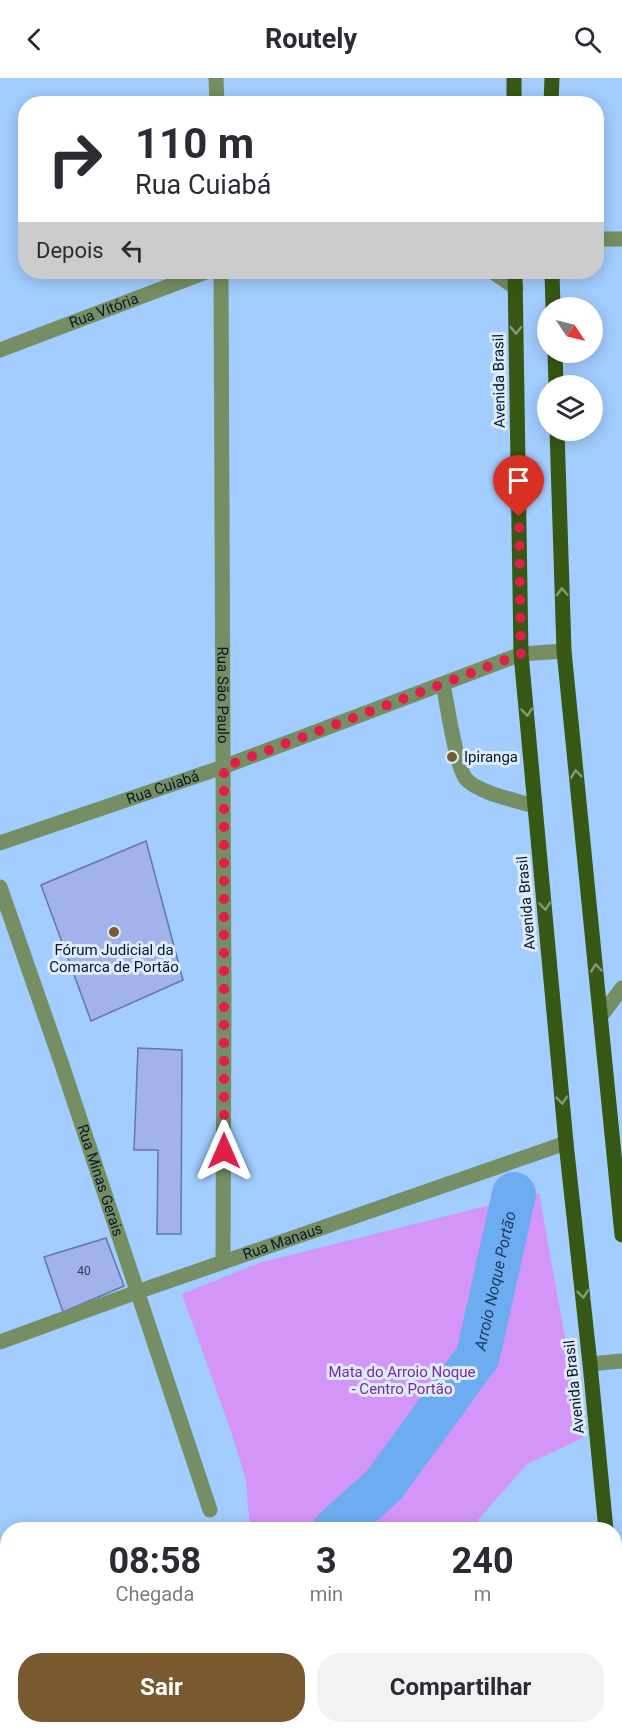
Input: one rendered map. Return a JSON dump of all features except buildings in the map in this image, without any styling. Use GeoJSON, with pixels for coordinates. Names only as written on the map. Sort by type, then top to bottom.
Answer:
{"type":"FeatureCollection","features":[{"type":"Feature","properties":{"kind":"main road"},"geometry":{"type":"LineString","coordinates":[[514,78],[514,96]]}},
{"type":"Feature","properties":{"kind":"main road"},"geometry":{"type":"LineString","coordinates":[[552,78],[552,96]]}},
{"type":"Feature","properties":{"kind":"main road","name":"Avenida Brasil"},"geometry":{"type":"LineString","coordinates":[[515,279],[521,654],[566,1143],[591,1364],[605,1522]]}},
{"type":"Feature","properties":{"kind":"main road"},"geometry":{"type":"LineString","coordinates":[[552,279],[553,297]]}},
{"type":"Feature","properties":{"kind":"main road"},"geometry":{"type":"LineString","coordinates":[[557,441],[564,651],[622,1235]]}},
{"type":"Feature","properties":{"kind":"street"},"geometry":{"type":"LineString","coordinates":[[216,78],[217,96]]}},
{"type":"Feature","properties":{"kind":"street"},"geometry":{"type":"LineString","coordinates":[[604,239],[622,239]]}},
{"type":"Feature","properties":{"kind":"street","name":"Rua Vitória"},"geometry":{"type":"LineString","coordinates":[[0,350],[188,279]]}},
{"type":"Feature","properties":{"kind":"street","name":"Rua São Paulo"},"geometry":{"type":"LineString","coordinates":[[221,279],[224,767],[223,1263]]}},
{"type":"Feature","properties":{"kind":"street"},"geometry":{"type":"LineString","coordinates":[[504,279],[516,288]]}},
{"type":"Feature","properties":{"kind":"street","name":"Rua Cuiabá"},"geometry":{"type":"LineString","coordinates":[[0,843],[224,767],[521,654],[564,651]]}},
{"type":"Feature","properties":{"kind":"street"},"geometry":{"type":"LineString","coordinates":[[443,684],[460,767],[466,779],[479,788],[536,806]]}},
{"type":"Feature","properties":{"kind":"street","name":"Rua Minas Gerais"},"geometry":{"type":"LineString","coordinates":[[0,887],[61,1062],[210,1510]]}},
{"type":"Feature","properties":{"kind":"street"},"geometry":{"type":"LineString","coordinates":[[601,1016],[622,988]]}},
{"type":"Feature","properties":{"kind":"street","name":"Rua Manaus"},"geometry":{"type":"LineString","coordinates":[[0,1342],[566,1143]]}},
{"type":"Feature","properties":{"kind":"street"},"geometry":{"type":"LineString","coordinates":[[591,1364],[622,1361]]}},
{"type":"Feature","properties":{"kind":"green space","name":"Mata do Arroio Noque - Centro Portão"},"geometry":{"type":"Polygon","coordinates":[[[539,1193],[583,1438],[527,1464],[478,1522],[249,1522],[246,1480],[182,1294],[259,1263],[539,1193]]]}},
{"type":"Feature","properties":{"kind":"waterway","name":"Arroio Noque Portão"},"geometry":{"type":"LineString","coordinates":[[343,1522],[384,1485],[478,1356],[514,1194]]}},
{"type":"Feature","properties":{"kind":"place","name":"Ipiranga"},"geometry":{"type":"Point","coordinates":[452,757]}},
{"type":"Feature","properties":{"kind":"place","name":"Fórum Judicial da Comarca de Portão"},"geometry":{"type":"Point","coordinates":[114,932]}},
{"type":"Feature","properties":{"kind":"route"},"geometry":{"type":"LineString","coordinates":[[224,1151],[224,767],[521,654],[519,517]]}}]}
